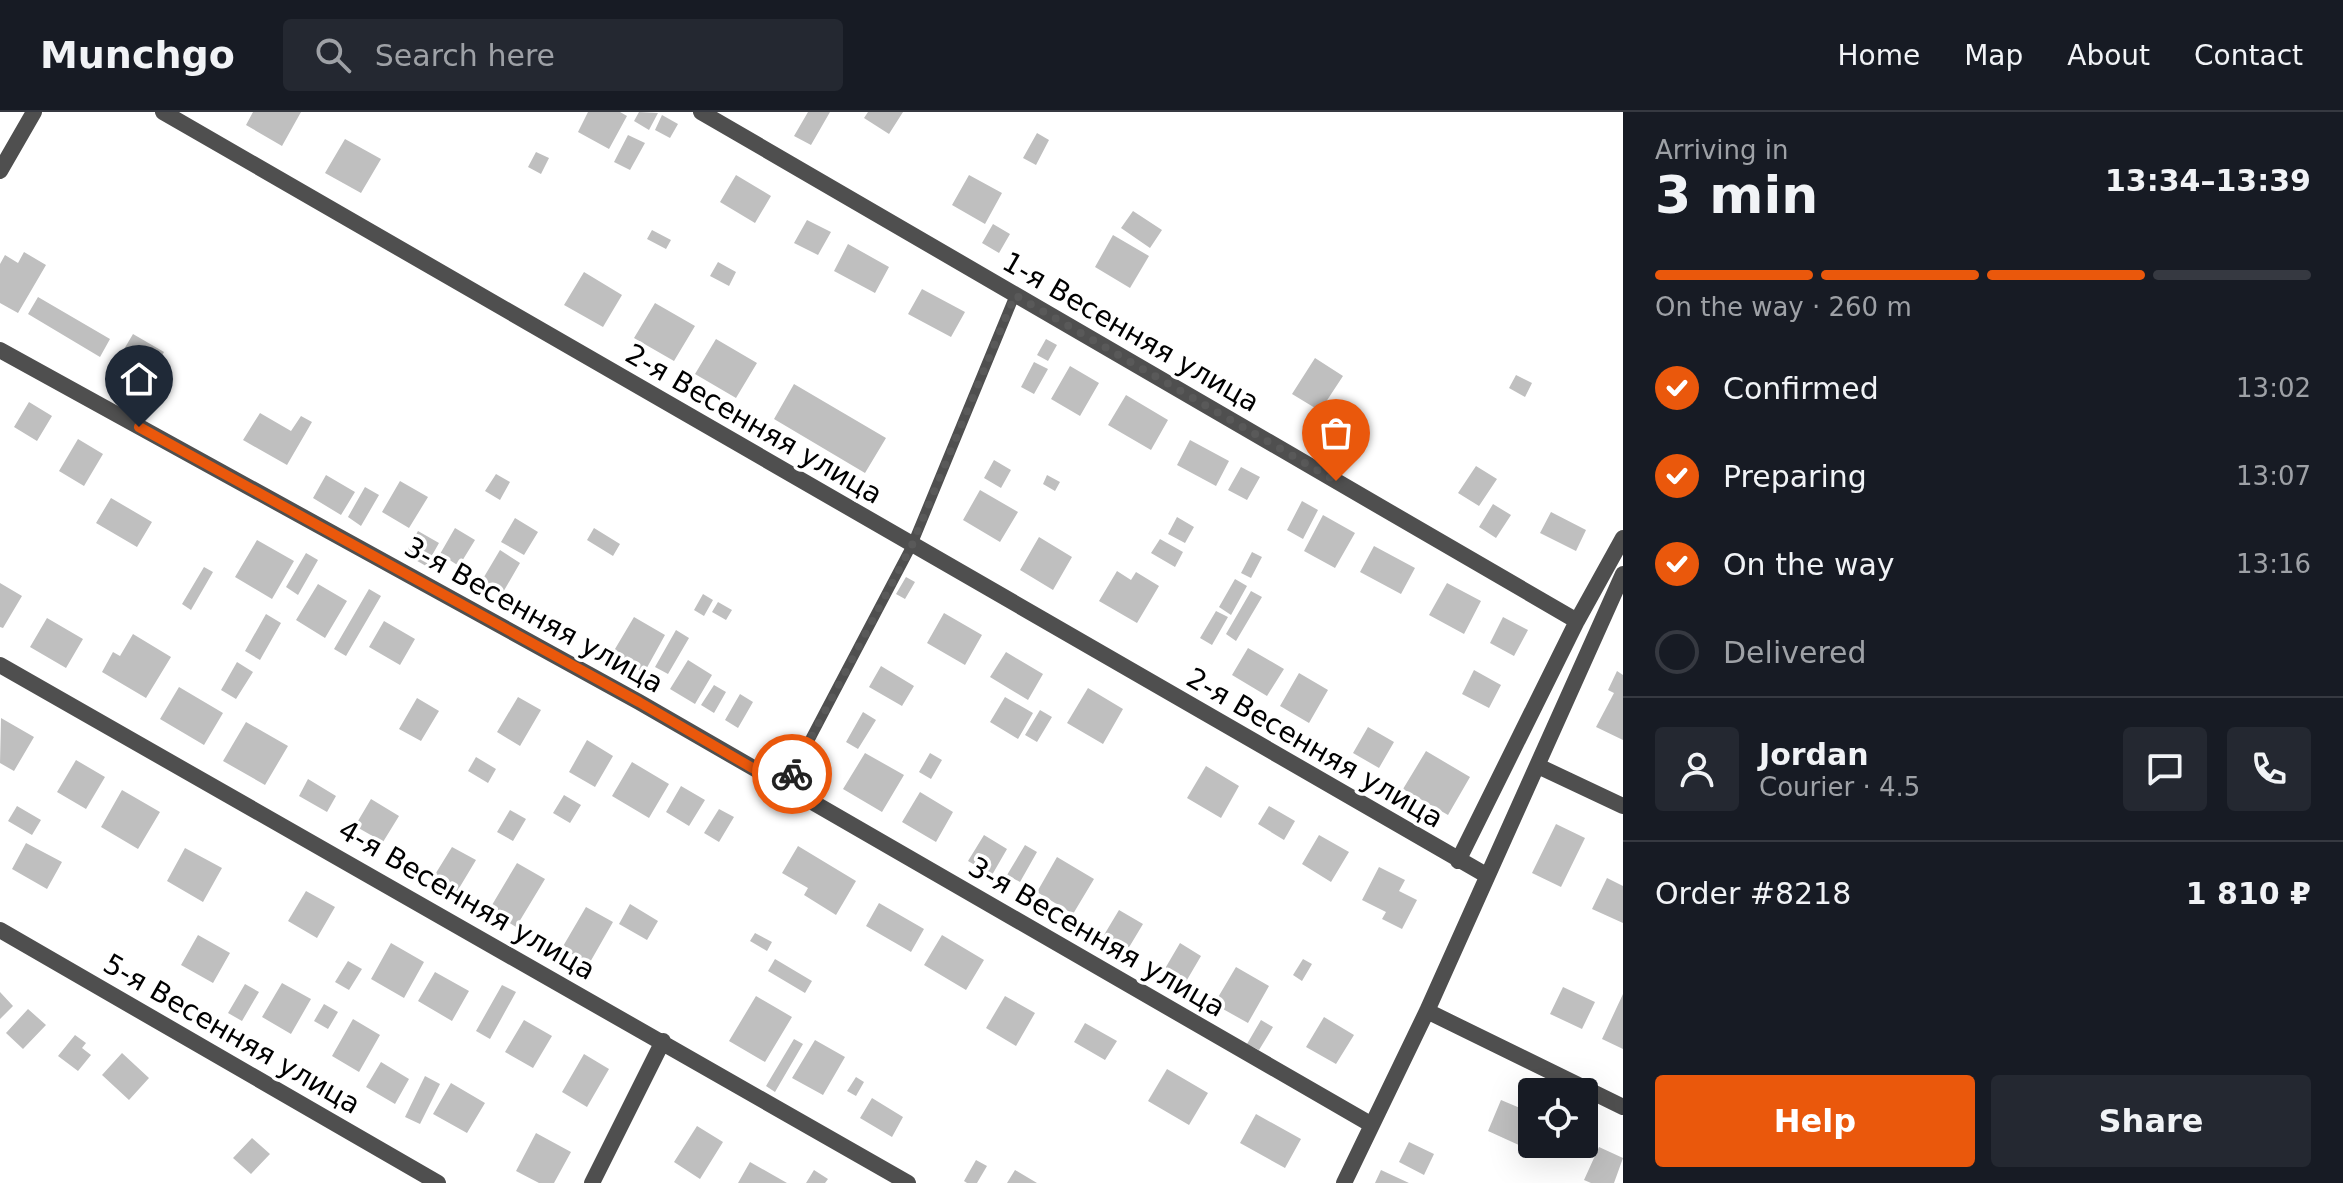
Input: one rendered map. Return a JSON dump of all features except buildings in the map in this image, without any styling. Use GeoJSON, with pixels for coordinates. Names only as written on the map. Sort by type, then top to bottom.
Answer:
{"type":"FeatureCollection","features":[{"type":"Feature","properties":{"kind":"street"},"geometry":{"type":"LineString","coordinates":[[0,171],[34,112]]}},
{"type":"Feature","properties":{"kind":"street","name":"2-я Весенняя улица"},"geometry":{"type":"LineString","coordinates":[[163,112],[1486,875]]}},
{"type":"Feature","properties":{"kind":"street","name":"1-я Весенняя улица"},"geometry":{"type":"LineString","coordinates":[[701,112],[1577,621]]}},
{"type":"Feature","properties":{"kind":"street","name":"3-я Весенняя улица"},"geometry":{"type":"LineString","coordinates":[[0,350],[625,694],[1372,1125]]}},
{"type":"Feature","properties":{"kind":"street"},"geometry":{"type":"LineString","coordinates":[[1458,861],[1577,621],[1621,545]]}},
{"type":"Feature","properties":{"kind":"street"},"geometry":{"type":"LineString","coordinates":[[1344,1183],[1427,1011],[1623,574]]}},
{"type":"Feature","properties":{"kind":"street","name":"4-я Весенняя улица"},"geometry":{"type":"LineString","coordinates":[[0,665],[908,1183]]}},
{"type":"Feature","properties":{"kind":"street"},"geometry":{"type":"LineString","coordinates":[[1538,766],[1623,806]]}},
{"type":"Feature","properties":{"kind":"street","name":"5-я Весенняя улица"},"geometry":{"type":"LineString","coordinates":[[0,930],[438,1183]]}},
{"type":"Feature","properties":{"kind":"street"},"geometry":{"type":"LineString","coordinates":[[1427,1011],[1623,1107]]}},
{"type":"Feature","properties":{"kind":"street"},"geometry":{"type":"LineString","coordinates":[[592,1183],[663,1041]]}},
{"type":"Feature","properties":{"kind":"lane"},"geometry":{"type":"LineString","coordinates":[[785,787],[912,545],[1015,295]]}},
{"type":"Feature","properties":{"kind":"way so far"},"geometry":{"type":"LineString","coordinates":[[792,774],[912,545],[1015,295],[1336,481]]}},
{"type":"Feature","properties":{"kind":"route"},"geometry":{"type":"LineString","coordinates":[[139,427],[639,702],[785,787],[792,774]]}}]}
